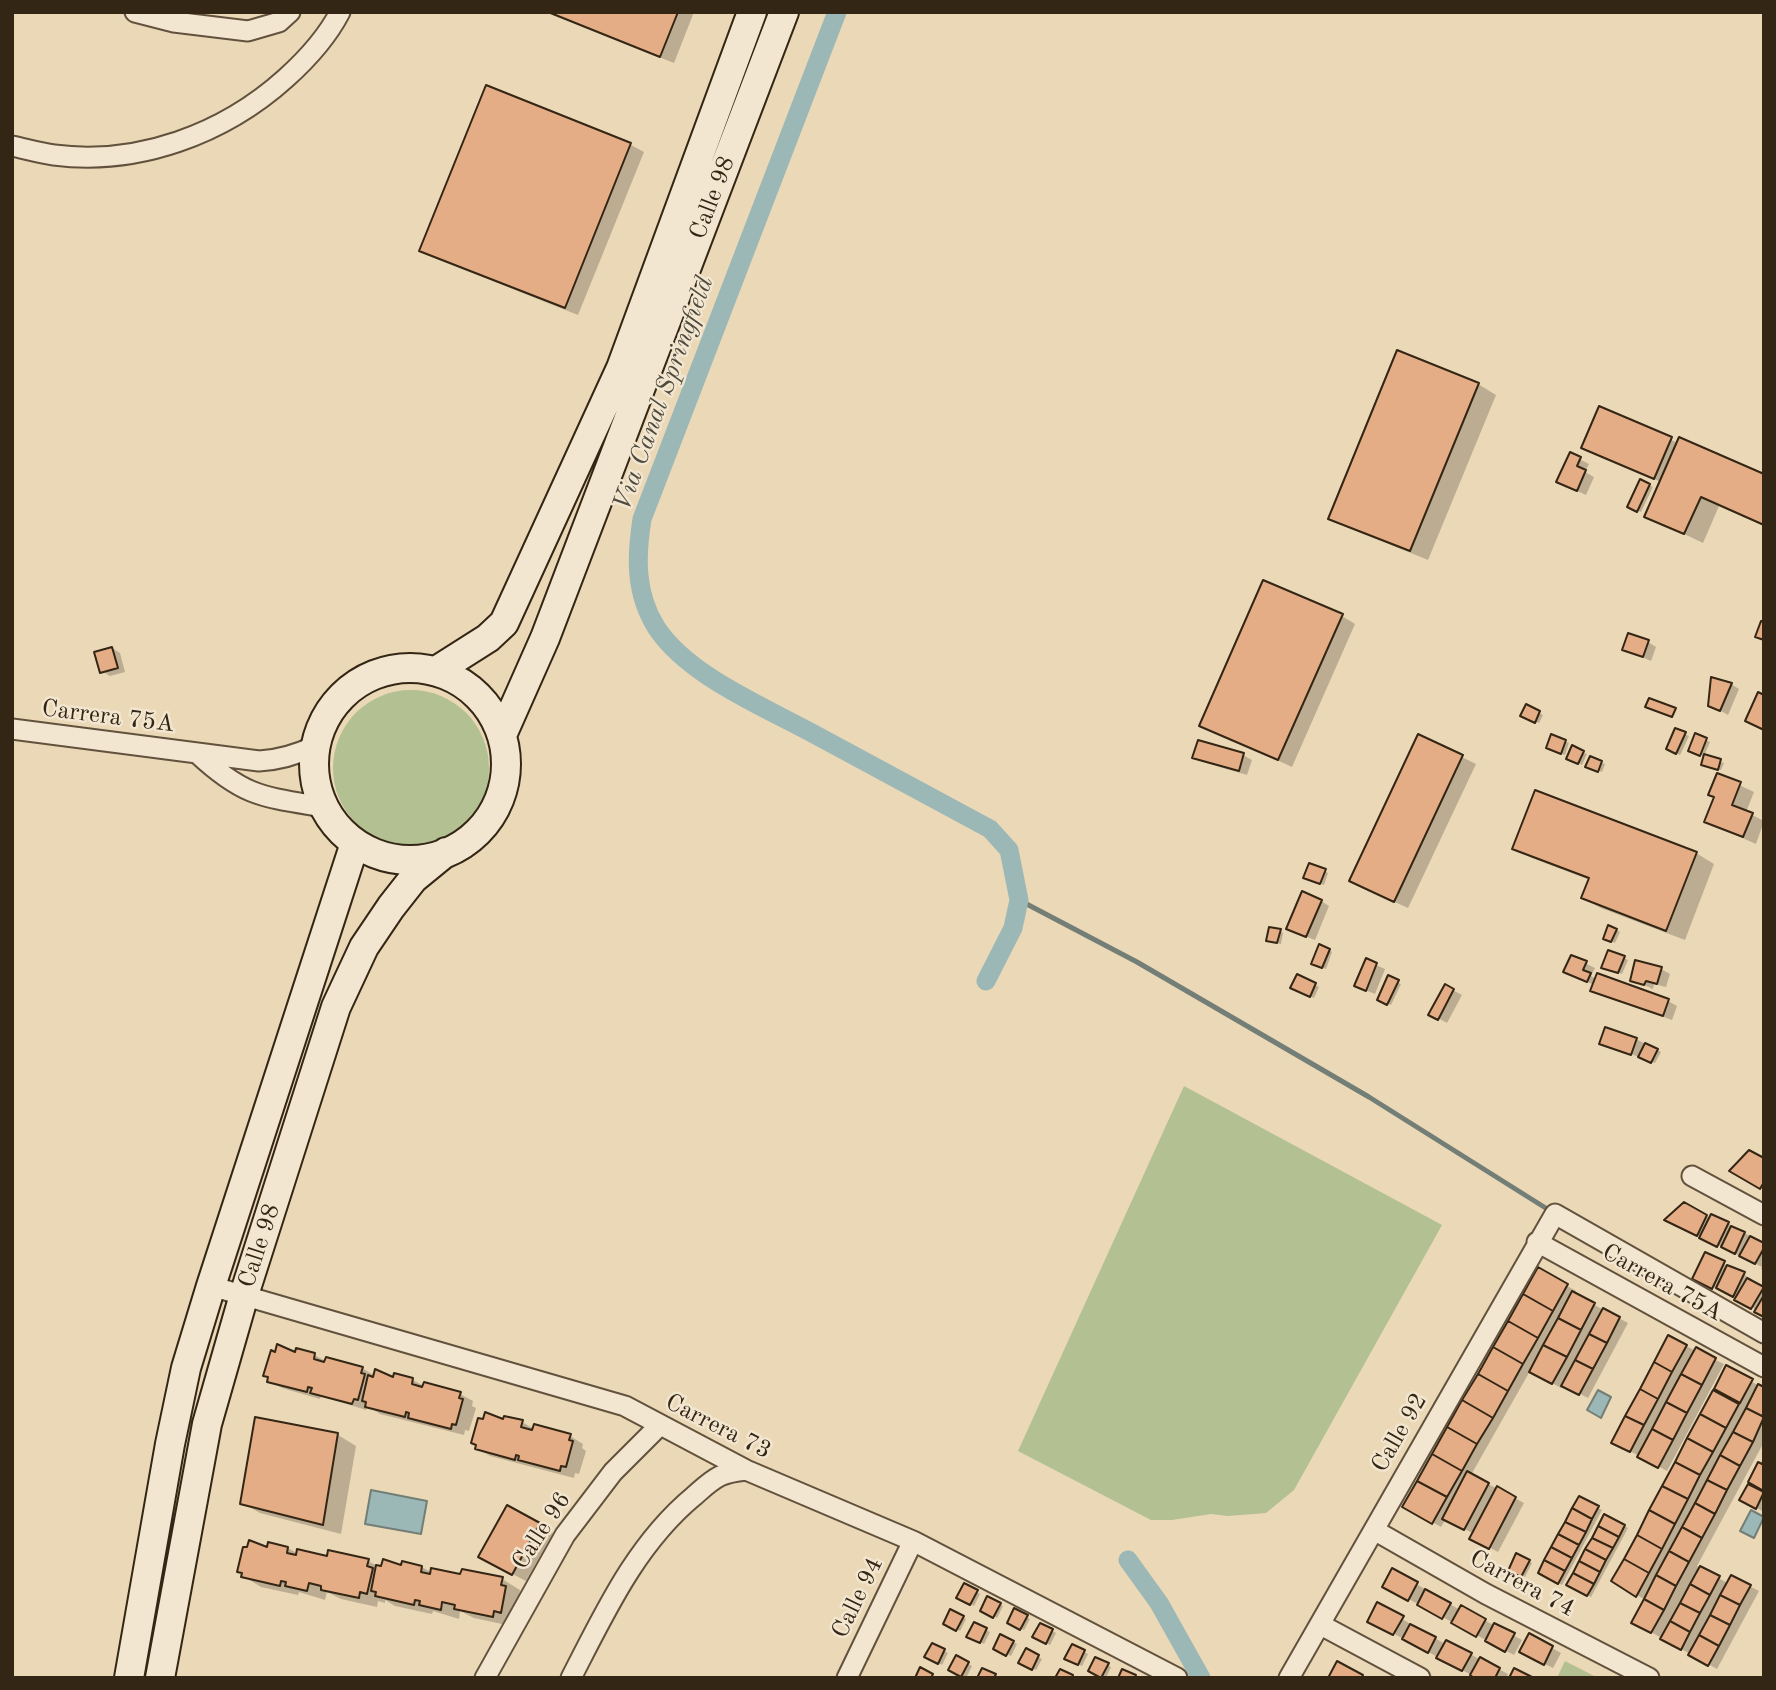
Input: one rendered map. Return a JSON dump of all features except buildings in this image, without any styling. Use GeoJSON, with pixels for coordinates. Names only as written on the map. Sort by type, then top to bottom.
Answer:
{"type":"FeatureCollection","features":[{"type":"Feature","properties":{"kind":"street"},"geometry":{"type":"LineString","coordinates":[[135,12],[174,22],[248,31],[279,22],[290,12]]}},
{"type":"Feature","properties":{"kind":"street"},"geometry":{"type":"LineString","coordinates":[[12,146],[55,155],[110,156],[165,146],[216,127],[264,98],[304,61],[340,12]]}},
{"type":"Feature","properties":{"kind":"street","name":"Calle 98"},"geometry":{"type":"LineString","coordinates":[[436,671],[488,638],[504,624],[621,368],[752,12]]}},
{"type":"Feature","properties":{"kind":"street","name":"Calle 98"},"geometry":{"type":"LineString","coordinates":[[502,735],[545,638],[783,12]]}},
{"type":"Feature","properties":{"kind":"street"},"geometry":{"type":"LineString","coordinates":[[420,668],[436,671],[458,681],[477,695],[491,713],[502,735],[506,766],[504,782],[496,804],[473,836],[446,852],[431,857],[399,859],[383,856],[355,843],[332,821],[324,807],[314,777],[315,746],[319,730],[331,709],[359,682],[396,669],[420,668]]}},
{"type":"Feature","properties":{"kind":"street","name":"Carrera 75A"},"geometry":{"type":"LineString","coordinates":[[12,729],[259,761],[276,760],[315,746]]}},
{"type":"Feature","properties":{"kind":"street","name":"Carrera 75A"},"geometry":{"type":"LineString","coordinates":[[197,753],[220,774],[251,792],[324,807]]}},
{"type":"Feature","properties":{"kind":"street","name":"Calle 98"},"geometry":{"type":"LineString","coordinates":[[129,1678],[186,1368],[355,843]]}},
{"type":"Feature","properties":{"kind":"street","name":"Calle 98"},"geometry":{"type":"LineString","coordinates":[[160,1678],[207,1424],[244,1295],[336,1007],[364,947],[391,907],[413,879],[446,852]]}},
{"type":"Feature","properties":{"kind":"street"},"geometry":{"type":"LineString","coordinates":[[1692,1176],[1764,1215]]}},
{"type":"Feature","properties":{"kind":"street","name":"Carrera 75A"},"geometry":{"type":"LineString","coordinates":[[1555,1214],[1764,1333]]}},
{"type":"Feature","properties":{"kind":"street","name":"Calle 92"},"geometry":{"type":"LineString","coordinates":[[1289,1678],[1555,1214]]}},
{"type":"Feature","properties":{"kind":"street","name":"Carrera 75A"},"geometry":{"type":"LineString","coordinates":[[1537,1242],[1764,1367]]}},
{"type":"Feature","properties":{"kind":"street","name":"Carrera 73"},"geometry":{"type":"LineString","coordinates":[[211,1286],[625,1406],[746,1470],[913,1541],[1177,1678]]}},
{"type":"Feature","properties":{"kind":"street","name":"Calle 96"},"geometry":{"type":"LineString","coordinates":[[485,1678],[565,1535],[613,1472],[660,1425]]}},
{"type":"Feature","properties":{"kind":"street"},"geometry":{"type":"LineString","coordinates":[[571,1678],[634,1561],[661,1528],[718,1476],[746,1470]]}},
{"type":"Feature","properties":{"kind":"street","name":"Carrera 74"},"geometry":{"type":"LineString","coordinates":[[1374,1530],[1486,1594],[1649,1678]]}},
{"type":"Feature","properties":{"kind":"street","name":"Calle 94"},"geometry":{"type":"LineString","coordinates":[[848,1678],[913,1541]]}},
{"type":"Feature","properties":{"kind":"street"},"geometry":{"type":"LineString","coordinates":[[1321,1625],[1420,1678]]}},
{"type":"Feature","properties":{"kind":"green space"},"geometry":{"type":"Polygon","coordinates":[[[411,690],[441,696],[466,713],[483,738],[489,768],[483,798],[466,823],[441,840],[411,846],[381,840],[356,823],[339,798],[333,768],[339,738],[356,713],[381,696],[411,690]]]}},
{"type":"Feature","properties":{"kind":"green space"},"geometry":{"type":"Polygon","coordinates":[[[1184,1086],[1442,1225],[1294,1490],[1266,1513],[1228,1516],[1211,1514],[1151,1520],[1018,1451],[1184,1086]]]}},
{"type":"Feature","properties":{"kind":"green space"},"geometry":{"type":"Polygon","coordinates":[[[1565,1661],[1598,1678],[1557,1678],[1565,1661]]]}},
{"type":"Feature","properties":{"kind":"water"},"geometry":{"type":"Polygon","coordinates":[[[1598,1390],[1611,1397],[1601,1418],[1587,1410],[1598,1390]]]}},
{"type":"Feature","properties":{"kind":"water"},"geometry":{"type":"Polygon","coordinates":[[[371,1490],[427,1501],[421,1534],[365,1524],[371,1490]]]}},
{"type":"Feature","properties":{"kind":"water"},"geometry":{"type":"Polygon","coordinates":[[[1751,1510],[1764,1517],[1754,1538],[1740,1531],[1751,1510]]]}},
{"type":"Feature","properties":{"kind":"waterway","name":"Via Canal Springfield"},"geometry":{"type":"LineString","coordinates":[[837,12],[642,519],[638,561],[641,588],[656,627],[686,660],[706,675],[990,829],[1009,850],[1019,900],[1013,928],[986,981]]}},
{"type":"Feature","properties":{"kind":"waterway"},"geometry":{"type":"LineString","coordinates":[[1019,900],[1137,962],[1369,1097],[1552,1212]]}},
{"type":"Feature","properties":{"kind":"waterway","name":"Via Canal Springfield"},"geometry":{"type":"LineString","coordinates":[[1128,1560],[1159,1603],[1201,1678]]}}]}
